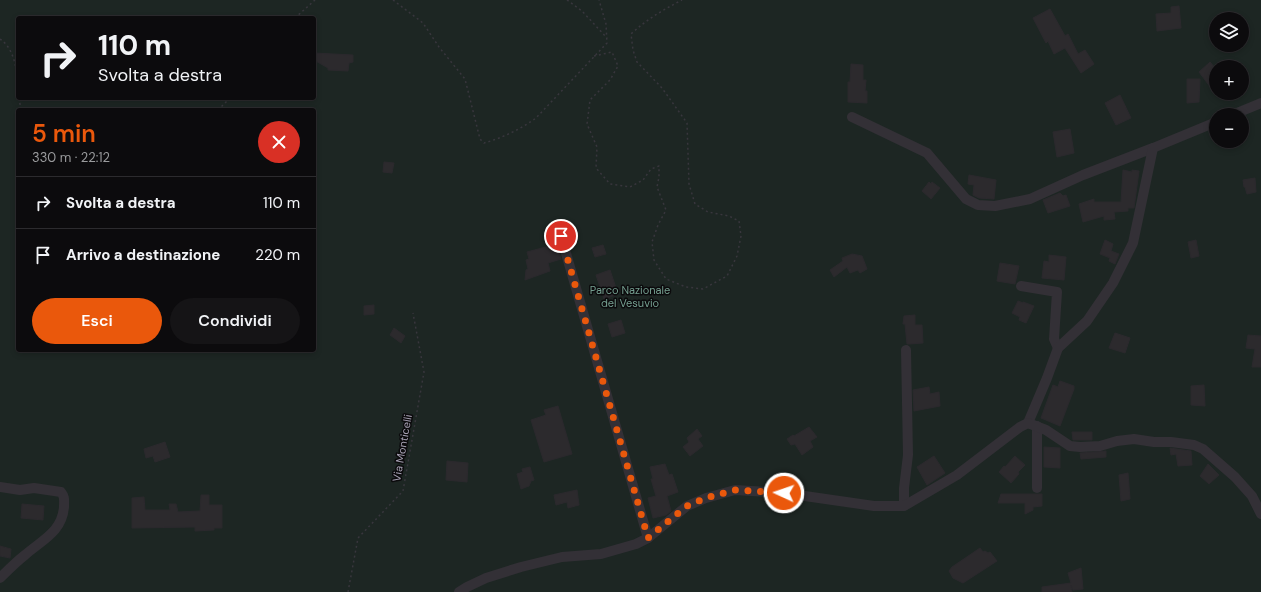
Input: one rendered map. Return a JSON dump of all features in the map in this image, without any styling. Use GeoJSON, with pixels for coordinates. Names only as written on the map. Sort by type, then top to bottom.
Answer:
{"type":"FeatureCollection","features":[{"type":"Feature","properties":{"kind":"street"},"geometry":{"type":"LineString","coordinates":[[1249,108],[1261,103]]}},
{"type":"Feature","properties":{"kind":"street"},"geometry":{"type":"LineString","coordinates":[[852,117],[927,153],[966,199],[978,205],[995,206],[1030,199],[1083,175],[1209,125]]}},
{"type":"Feature","properties":{"kind":"street"},"geometry":{"type":"LineString","coordinates":[[1037,488],[1033,424],[1058,348],[1087,321],[1113,283],[1133,242],[1153,148]]}},
{"type":"Feature","properties":{"kind":"street"},"geometry":{"type":"LineString","coordinates":[[561,236],[648,538]]}},
{"type":"Feature","properties":{"kind":"street"},"geometry":{"type":"LineString","coordinates":[[1021,286],[1057,292],[1054,339],[1058,348]]}},
{"type":"Feature","properties":{"kind":"street"},"geometry":{"type":"LineString","coordinates":[[904,506],[904,488],[908,456],[906,350]]}},
{"type":"Feature","properties":{"kind":"street"},"geometry":{"type":"LineString","coordinates":[[459,592],[486,578],[521,567],[562,557],[601,554],[636,544],[648,538],[687,506],[706,498],[735,490],[784,493],[874,506],[904,506],[957,475],[1020,427],[1033,424],[1046,430],[1070,446],[1100,446],[1117,440],[1134,439],[1194,445],[1203,449],[1234,477],[1252,496],[1261,514]]}},
{"type":"Feature","properties":{"kind":"street"},"geometry":{"type":"LineString","coordinates":[[0,487],[20,490],[34,488],[61,492],[65,497],[64,512],[61,522],[53,532],[24,555],[0,578]]}},
{"type":"Feature","properties":{"kind":"path"},"geometry":{"type":"LineString","coordinates":[[297,16],[315,0]]}},
{"type":"Feature","properties":{"kind":"path"},"geometry":{"type":"LineString","coordinates":[[393,0],[423,23],[439,47],[465,79],[480,139],[484,143],[525,126],[536,118],[607,43],[606,24],[599,0]]}},
{"type":"Feature","properties":{"kind":"path"},"geometry":{"type":"LineString","coordinates":[[567,0],[582,11],[607,38]]}},
{"type":"Feature","properties":{"kind":"path"},"geometry":{"type":"LineString","coordinates":[[594,56],[612,52],[618,66],[610,80],[590,100],[587,124],[597,147],[596,168],[610,184],[630,187],[643,180],[651,169],[659,166],[657,188],[666,210],[658,225],[652,242],[654,260],[666,279],[686,287],[703,289],[727,276],[737,256],[741,236],[739,222],[729,216],[708,212],[695,204],[689,184],[687,123],[662,88],[637,62],[633,50],[631,34],[643,23],[682,0]]}},
{"type":"Feature","properties":{"kind":"path"},"geometry":{"type":"LineString","coordinates":[[0,39],[6,43],[12,54],[16,69]]}},
{"type":"Feature","properties":{"kind":"path"},"geometry":{"type":"LineString","coordinates":[[220,108],[228,100]]}},
{"type":"Feature","properties":{"kind":"path","name":"Via Monticelli"},"geometry":{"type":"LineString","coordinates":[[348,592],[358,538],[403,491],[424,372],[413,313]]}},
{"type":"Feature","properties":{"kind":"green space","name":"Parco Nazionale del Vesuvio"},"geometry":{"type":"Polygon","coordinates":[[[0,0],[1261,0],[1261,592],[0,592],[0,0]]]}},
{"type":"Feature","properties":{"kind":"building"},"geometry":{"type":"Polygon","coordinates":[[[1179,6],[1181,28],[1157,31],[1156,14],[1171,13],[1171,7],[1179,6]]]}},
{"type":"Feature","properties":{"kind":"building"},"geometry":{"type":"Polygon","coordinates":[[[1050,9],[1065,36],[1068,34],[1078,54],[1085,50],[1094,64],[1081,73],[1065,48],[1054,54],[1048,41],[1046,43],[1033,18],[1050,9]]]}},
{"type":"Feature","properties":{"kind":"building"},"geometry":{"type":"Polygon","coordinates":[[[316,53],[353,55],[353,62],[349,63],[348,71],[328,70],[328,68],[316,61],[316,53]]]}},
{"type":"Feature","properties":{"kind":"building"},"geometry":{"type":"Polygon","coordinates":[[[1209,63],[1209,85],[1199,72],[1209,63]]]}},
{"type":"Feature","properties":{"kind":"building"},"geometry":{"type":"Polygon","coordinates":[[[851,64],[863,65],[863,80],[866,80],[865,91],[867,91],[867,103],[848,102],[848,82],[850,82],[851,64]]]}},
{"type":"Feature","properties":{"kind":"building"},"geometry":{"type":"Polygon","coordinates":[[[1187,79],[1200,79],[1199,102],[1187,103],[1187,79]]]}},
{"type":"Feature","properties":{"kind":"building"},"geometry":{"type":"Polygon","coordinates":[[[1120,95],[1131,118],[1116,125],[1105,103],[1120,95]]]}},
{"type":"Feature","properties":{"kind":"building"},"geometry":{"type":"Polygon","coordinates":[[[1070,129],[1074,153],[1057,157],[1053,132],[1070,129]]]}},
{"type":"Feature","properties":{"kind":"building"},"geometry":{"type":"Polygon","coordinates":[[[384,162],[394,163],[392,173],[383,172],[384,162]]]}},
{"type":"Feature","properties":{"kind":"building"},"geometry":{"type":"Polygon","coordinates":[[[1123,170],[1132,172],[1132,170],[1139,171],[1134,208],[1128,208],[1128,211],[1114,212],[1115,219],[1104,220],[1104,216],[1083,222],[1079,204],[1094,199],[1094,202],[1121,202],[1123,170]]]}},
{"type":"Feature","properties":{"kind":"building"},"geometry":{"type":"Polygon","coordinates":[[[969,175],[996,180],[994,199],[979,198],[973,195],[974,185],[968,184],[969,175]]]}},
{"type":"Feature","properties":{"kind":"building"},"geometry":{"type":"Polygon","coordinates":[[[1255,178],[1256,192],[1247,194],[1243,180],[1255,178]]]}},
{"type":"Feature","properties":{"kind":"building"},"geometry":{"type":"Polygon","coordinates":[[[929,182],[931,184],[932,182],[940,188],[931,199],[922,191],[929,182]]]}},
{"type":"Feature","properties":{"kind":"building"},"geometry":{"type":"Polygon","coordinates":[[[1060,193],[1063,196],[1066,195],[1070,206],[1048,213],[1043,200],[1060,193]]]}},
{"type":"Feature","properties":{"kind":"building"},"geometry":{"type":"Polygon","coordinates":[[[1105,240],[1113,244],[1111,251],[1119,254],[1115,264],[1109,261],[1110,258],[1100,254],[1105,240]]]}},
{"type":"Feature","properties":{"kind":"building"},"geometry":{"type":"Polygon","coordinates":[[[1196,240],[1199,256],[1191,258],[1188,242],[1196,240]]]}},
{"type":"Feature","properties":{"kind":"building"},"geometry":{"type":"Polygon","coordinates":[[[557,244],[561,259],[548,263],[550,271],[525,280],[526,270],[528,269],[526,260],[529,259],[527,252],[557,244]]]}},
{"type":"Feature","properties":{"kind":"building"},"geometry":{"type":"Polygon","coordinates":[[[603,245],[606,254],[595,257],[592,248],[603,245]]]}},
{"type":"Feature","properties":{"kind":"building"},"geometry":{"type":"Polygon","coordinates":[[[852,254],[862,256],[867,269],[860,273],[858,270],[850,273],[847,267],[834,277],[830,270],[843,261],[842,258],[852,254]]]}},
{"type":"Feature","properties":{"kind":"building"},"geometry":{"type":"Polygon","coordinates":[[[1049,255],[1066,257],[1064,280],[1042,278],[1044,261],[1049,262],[1049,255]]]}},
{"type":"Feature","properties":{"kind":"building"},"geometry":{"type":"Polygon","coordinates":[[[1000,263],[1019,266],[1015,284],[997,281],[1000,263]]]}},
{"type":"Feature","properties":{"kind":"building"},"geometry":{"type":"Polygon","coordinates":[[[610,270],[618,294],[604,299],[596,275],[610,270]]]}},
{"type":"Feature","properties":{"kind":"building"},"geometry":{"type":"Polygon","coordinates":[[[1018,301],[1034,306],[1026,323],[1019,320],[1020,317],[1012,313],[1018,301]]]}},
{"type":"Feature","properties":{"kind":"building"},"geometry":{"type":"Polygon","coordinates":[[[374,305],[374,314],[364,315],[364,306],[374,305]]]}},
{"type":"Feature","properties":{"kind":"building"},"geometry":{"type":"Polygon","coordinates":[[[915,315],[915,325],[922,325],[923,343],[907,344],[905,324],[903,324],[904,316],[915,315]]]}},
{"type":"Feature","properties":{"kind":"building"},"geometry":{"type":"Polygon","coordinates":[[[621,320],[625,333],[612,337],[608,324],[621,320]]]}},
{"type":"Feature","properties":{"kind":"building"},"geometry":{"type":"Polygon","coordinates":[[[394,328],[405,336],[401,343],[390,335],[394,328]]]}},
{"type":"Feature","properties":{"kind":"building"},"geometry":{"type":"Polygon","coordinates":[[[1115,333],[1130,338],[1125,353],[1109,348],[1115,333]]]}},
{"type":"Feature","properties":{"kind":"building"},"geometry":{"type":"Polygon","coordinates":[[[1248,335],[1261,336],[1261,367],[1252,367],[1255,349],[1246,348],[1248,335]]]}},
{"type":"Feature","properties":{"kind":"building"},"geometry":{"type":"Polygon","coordinates":[[[1060,381],[1074,386],[1074,389],[1060,426],[1041,418],[1053,385],[1058,387],[1060,381]]]}},
{"type":"Feature","properties":{"kind":"building"},"geometry":{"type":"Polygon","coordinates":[[[1204,385],[1205,406],[1191,405],[1191,386],[1204,385]]]}},
{"type":"Feature","properties":{"kind":"building"},"geometry":{"type":"Polygon","coordinates":[[[929,387],[930,394],[939,392],[940,406],[914,411],[913,390],[929,387]]]}},
{"type":"Feature","properties":{"kind":"building"},"geometry":{"type":"Polygon","coordinates":[[[558,406],[572,454],[544,462],[531,420],[546,415],[544,410],[558,406]]]}},
{"type":"Feature","properties":{"kind":"building"},"geometry":{"type":"Polygon","coordinates":[[[809,427],[817,437],[810,441],[813,447],[802,455],[795,444],[791,445],[787,439],[809,427]]]}},
{"type":"Feature","properties":{"kind":"building"},"geometry":{"type":"Polygon","coordinates":[[[697,429],[702,436],[698,439],[703,446],[690,456],[683,447],[689,442],[687,438],[697,429]]]}},
{"type":"Feature","properties":{"kind":"building"},"geometry":{"type":"Polygon","coordinates":[[[1072,432],[1092,432],[1092,440],[1073,440],[1072,432]]]}},
{"type":"Feature","properties":{"kind":"building"},"geometry":{"type":"Polygon","coordinates":[[[165,442],[170,457],[155,462],[153,456],[146,458],[144,449],[165,442]]]}},
{"type":"Feature","properties":{"kind":"building"},"geometry":{"type":"Polygon","coordinates":[[[1044,447],[1060,448],[1060,468],[1044,467],[1044,447]]]}},
{"type":"Feature","properties":{"kind":"building"},"geometry":{"type":"Polygon","coordinates":[[[1170,448],[1191,451],[1192,465],[1178,466],[1176,454],[1171,455],[1170,448]]]}},
{"type":"Feature","properties":{"kind":"building"},"geometry":{"type":"Polygon","coordinates":[[[1106,451],[1106,457],[1081,459],[1080,453],[1106,451]]]}},
{"type":"Feature","properties":{"kind":"building"},"geometry":{"type":"Polygon","coordinates":[[[934,456],[945,473],[927,485],[917,467],[934,456]]]}},
{"type":"Feature","properties":{"kind":"building"},"geometry":{"type":"Polygon","coordinates":[[[1015,456],[1025,465],[1018,472],[1019,474],[1011,483],[999,472],[1015,456]]]}},
{"type":"Feature","properties":{"kind":"building"},"geometry":{"type":"Polygon","coordinates":[[[447,461],[468,463],[467,482],[446,480],[447,461]]]}},
{"type":"Feature","properties":{"kind":"building"},"geometry":{"type":"Polygon","coordinates":[[[665,464],[669,475],[672,474],[678,492],[667,496],[671,511],[666,515],[653,518],[648,498],[656,496],[651,479],[653,479],[650,467],[665,464]]]}},
{"type":"Feature","properties":{"kind":"building"},"geometry":{"type":"Polygon","coordinates":[[[1208,464],[1219,475],[1209,484],[1200,476],[1208,464]]]}},
{"type":"Feature","properties":{"kind":"building"},"geometry":{"type":"Polygon","coordinates":[[[530,467],[534,480],[531,481],[529,486],[521,489],[517,474],[523,472],[522,469],[530,467]]]}},
{"type":"Feature","properties":{"kind":"building"},"geometry":{"type":"Polygon","coordinates":[[[1128,473],[1130,499],[1121,501],[1119,475],[1128,473]]]}},
{"type":"Feature","properties":{"kind":"building"},"geometry":{"type":"Polygon","coordinates":[[[577,490],[579,505],[568,508],[567,502],[556,505],[554,495],[577,490]]]}},
{"type":"Feature","properties":{"kind":"building"},"geometry":{"type":"Polygon","coordinates":[[[1001,494],[1042,494],[1042,506],[1033,507],[1033,510],[1025,514],[1025,503],[998,503],[1001,494]]]}},
{"type":"Feature","properties":{"kind":"building"},"geometry":{"type":"Polygon","coordinates":[[[201,495],[209,495],[209,505],[222,505],[222,528],[195,531],[195,527],[132,528],[132,498],[144,497],[145,510],[170,510],[169,504],[176,504],[178,512],[200,511],[201,495]]]}},
{"type":"Feature","properties":{"kind":"building"},"geometry":{"type":"Polygon","coordinates":[[[22,504],[44,506],[43,520],[21,518],[22,504]]]}},
{"type":"Feature","properties":{"kind":"building"},"geometry":{"type":"Polygon","coordinates":[[[0,546],[11,549],[10,558],[0,556],[0,546]]]}},
{"type":"Feature","properties":{"kind":"building"},"geometry":{"type":"Polygon","coordinates":[[[980,548],[983,552],[990,552],[997,561],[963,583],[953,578],[949,571],[952,567],[980,548]]]}},
{"type":"Feature","properties":{"kind":"building"},"geometry":{"type":"Polygon","coordinates":[[[1081,568],[1083,589],[1073,590],[1071,585],[1072,592],[1042,592],[1042,587],[1071,583],[1068,573],[1081,568]]]}},
{"type":"Feature","properties":{"kind":"route"},"geometry":{"type":"LineString","coordinates":[[561,236],[648,538],[687,506],[706,498],[735,490],[784,493]]}}]}
